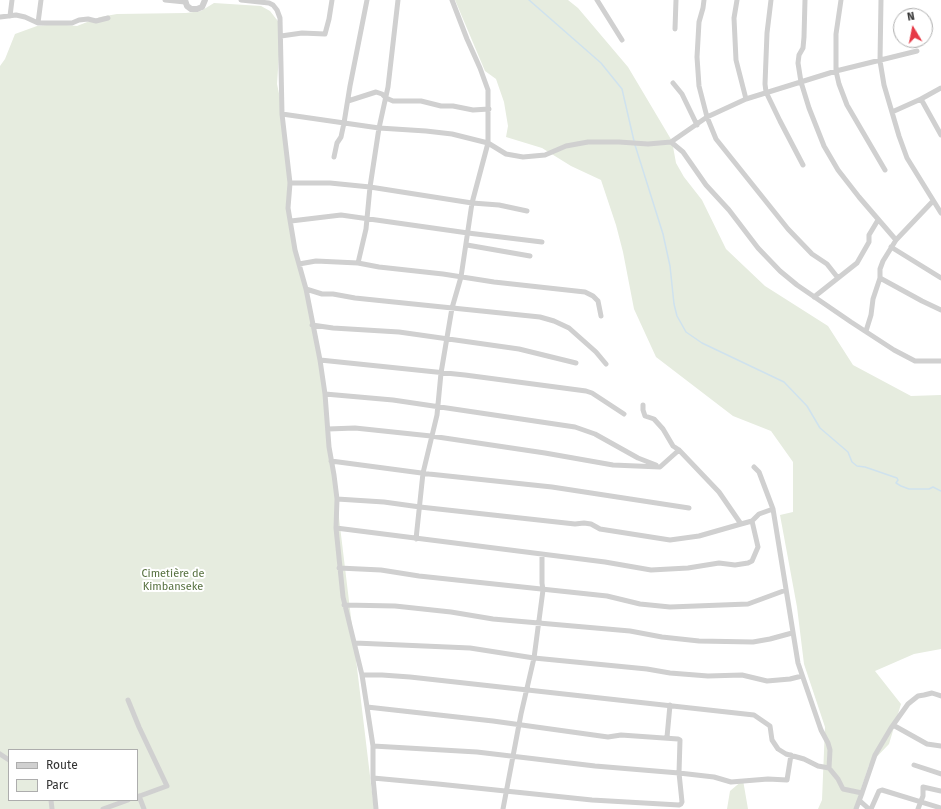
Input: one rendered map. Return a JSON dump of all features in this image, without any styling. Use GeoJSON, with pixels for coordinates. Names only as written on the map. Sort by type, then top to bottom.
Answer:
{"type":"FeatureCollection","features":[{"type":"Feature","properties":{"kind":"street"},"geometry":{"type":"LineString","coordinates":[[10,16],[12,0]]}},
{"type":"Feature","properties":{"kind":"street"},"geometry":{"type":"LineString","coordinates":[[38,23],[41,0]]}},
{"type":"Feature","properties":{"kind":"street"},"geometry":{"type":"LineString","coordinates":[[165,0],[185,1],[187,6],[191,9],[202,7],[205,0]]}},
{"type":"Feature","properties":{"kind":"street"},"geometry":{"type":"LineString","coordinates":[[241,0],[269,1],[277,10],[280,18],[282,114],[290,183],[288,208],[295,250],[306,288],[325,394],[331,461],[337,499],[336,528],[339,568],[344,605],[362,675],[373,746],[373,778],[376,809]]}},
{"type":"Feature","properties":{"kind":"street"},"geometry":{"type":"LineString","coordinates":[[281,36],[302,33],[325,34],[332,0]]}},
{"type":"Feature","properties":{"kind":"street"},"geometry":{"type":"LineString","coordinates":[[334,157],[337,142],[341,137],[344,123],[367,0]]}},
{"type":"Feature","properties":{"kind":"street"},"geometry":{"type":"LineString","coordinates":[[358,263],[367,218],[379,128],[386,98],[398,0]]}},
{"type":"Feature","properties":{"kind":"street"},"geometry":{"type":"LineString","coordinates":[[416,538],[423,473],[438,407],[441,372],[452,308],[461,278],[472,203],[488,143],[488,90],[452,0]]}},
{"type":"Feature","properties":{"kind":"street"},"geometry":{"type":"LineString","coordinates":[[597,0],[622,40]]}},
{"type":"Feature","properties":{"kind":"street"},"geometry":{"type":"LineString","coordinates":[[675,29],[676,0]]}},
{"type":"Feature","properties":{"kind":"street"},"geometry":{"type":"LineString","coordinates":[[704,0],[702,16],[699,22],[697,58],[699,86],[707,117],[716,139],[771,209],[796,238],[812,254],[827,264],[838,278]]}},
{"type":"Feature","properties":{"kind":"street"},"geometry":{"type":"LineString","coordinates":[[737,0],[734,18],[736,60],[746,99]]}},
{"type":"Feature","properties":{"kind":"street"},"geometry":{"type":"LineString","coordinates":[[772,0],[765,59],[766,92],[803,165]]}},
{"type":"Feature","properties":{"kind":"street"},"geometry":{"type":"LineString","coordinates":[[805,0],[803,48],[799,55],[798,63],[801,82],[809,108],[824,146],[838,170],[896,240]]}},
{"type":"Feature","properties":{"kind":"street"},"geometry":{"type":"LineString","coordinates":[[840,0],[836,34],[836,71],[847,105],[885,170]]}},
{"type":"Feature","properties":{"kind":"street"},"geometry":{"type":"LineString","coordinates":[[881,0],[880,60],[884,85],[898,136],[907,158],[941,213]]}},
{"type":"Feature","properties":{"kind":"street"},"geometry":{"type":"LineString","coordinates":[[0,17],[16,15],[38,23],[72,23],[79,20],[88,19],[96,21],[108,18]]}},
{"type":"Feature","properties":{"kind":"street"},"geometry":{"type":"LineString","coordinates":[[282,114],[379,128],[426,130],[452,134],[488,143],[506,154],[523,157],[546,154],[566,146],[588,142],[648,144],[671,142],[707,117],[746,99],[836,71],[917,51]]}},
{"type":"Feature","properties":{"kind":"street"},"geometry":{"type":"LineString","coordinates":[[673,83],[682,94],[697,125]]}},
{"type":"Feature","properties":{"kind":"street"},"geometry":{"type":"LineString","coordinates":[[892,112],[941,88]]}},
{"type":"Feature","properties":{"kind":"street"},"geometry":{"type":"LineString","coordinates":[[348,101],[376,92],[393,101],[421,101],[440,106],[452,106],[473,110],[489,109]]}},
{"type":"Feature","properties":{"kind":"street"},"geometry":{"type":"LineString","coordinates":[[921,99],[941,135]]}},
{"type":"Feature","properties":{"kind":"street"},"geometry":{"type":"LineString","coordinates":[[671,142],[683,152],[706,185],[730,210],[758,248],[780,271],[814,297],[894,350],[915,361],[941,361]]}},
{"type":"Feature","properties":{"kind":"street"},"geometry":{"type":"LineString","coordinates":[[290,183],[330,183],[370,187],[472,203],[499,204],[526,211]]}},
{"type":"Feature","properties":{"kind":"street"},"geometry":{"type":"LineString","coordinates":[[866,331],[883,261],[896,240],[933,201]]}},
{"type":"Feature","properties":{"kind":"street"},"geometry":{"type":"LineString","coordinates":[[291,221],[341,215],[542,242]]}},
{"type":"Feature","properties":{"kind":"street"},"geometry":{"type":"LineString","coordinates":[[814,297],[857,263],[869,242],[868,235],[878,220]]}},
{"type":"Feature","properties":{"kind":"street"},"geometry":{"type":"LineString","coordinates":[[467,245],[530,256]]}},
{"type":"Feature","properties":{"kind":"street"},"geometry":{"type":"LineString","coordinates":[[891,247],[941,278]]}},
{"type":"Feature","properties":{"kind":"street"},"geometry":{"type":"LineString","coordinates":[[299,264],[316,261],[358,263],[538,288],[585,292],[593,296],[598,301],[601,316]]}},
{"type":"Feature","properties":{"kind":"street"},"geometry":{"type":"LineString","coordinates":[[880,278],[941,310]]}},
{"type":"Feature","properties":{"kind":"street"},"geometry":{"type":"LineString","coordinates":[[306,288],[322,294],[540,317],[554,321],[569,328],[596,352],[606,364]]}},
{"type":"Feature","properties":{"kind":"street"},"geometry":{"type":"LineString","coordinates":[[312,325],[333,328],[399,332],[447,338],[525,350],[576,363]]}},
{"type":"Feature","properties":{"kind":"street"},"geometry":{"type":"LineString","coordinates":[[320,360],[465,374],[586,391],[592,393],[624,414]]}},
{"type":"Feature","properties":{"kind":"street"},"geometry":{"type":"LineString","coordinates":[[325,394],[371,397],[575,427],[595,434],[638,458],[660,467]]}},
{"type":"Feature","properties":{"kind":"street"},"geometry":{"type":"LineString","coordinates":[[643,406],[645,416],[654,419],[663,429],[673,446],[679,450],[719,492],[741,524]]}},
{"type":"Feature","properties":{"kind":"street"},"geometry":{"type":"LineString","coordinates":[[328,429],[355,428],[431,436],[614,465],[660,467],[679,450]]}},
{"type":"Feature","properties":{"kind":"street"},"geometry":{"type":"LineString","coordinates":[[331,461],[552,487],[689,508]]}},
{"type":"Feature","properties":{"kind":"street"},"geometry":{"type":"LineString","coordinates":[[754,467],[759,472],[773,509],[798,663],[821,730],[828,743],[830,750],[829,768]]}},
{"type":"Feature","properties":{"kind":"street"},"geometry":{"type":"LineString","coordinates":[[337,499],[384,502],[575,524],[584,523],[600,529],[670,540],[699,536],[752,521],[759,514],[773,509]]}},
{"type":"Feature","properties":{"kind":"street"},"geometry":{"type":"LineString","coordinates":[[336,528],[542,554],[651,570],[688,568],[719,563],[735,565],[748,563],[752,561],[758,547],[752,521]]}},
{"type":"Feature","properties":{"kind":"street"},"geometry":{"type":"LineString","coordinates":[[503,809],[518,725],[528,690],[534,658],[543,590],[542,554]]}},
{"type":"Feature","properties":{"kind":"street"},"geometry":{"type":"LineString","coordinates":[[339,568],[381,570],[543,590],[607,596],[640,604],[670,607],[748,604],[786,590]]}},
{"type":"Feature","properties":{"kind":"street"},"geometry":{"type":"LineString","coordinates":[[344,605],[395,606],[451,612],[493,619],[580,628],[630,631],[699,640],[754,642],[792,633]]}},
{"type":"Feature","properties":{"kind":"street"},"geometry":{"type":"LineString","coordinates":[[354,643],[470,648],[534,658],[647,669],[670,673],[708,676],[742,676],[767,681],[790,679],[802,676]]}},
{"type":"Feature","properties":{"kind":"street"},"geometry":{"type":"LineString","coordinates":[[362,675],[410,677],[754,715],[770,726],[772,740],[778,749],[791,756],[804,759],[818,766],[829,768],[836,775],[843,789],[862,793]]}},
{"type":"Feature","properties":{"kind":"street"},"geometry":{"type":"LineString","coordinates":[[856,809],[875,755],[908,704],[918,696],[932,693],[941,696]]}},
{"type":"Feature","properties":{"kind":"street"},"geometry":{"type":"LineString","coordinates":[[128,700],[167,786],[138,796],[144,809]]}},
{"type":"Feature","properties":{"kind":"street"},"geometry":{"type":"LineString","coordinates":[[668,737],[670,705]]}},
{"type":"Feature","properties":{"kind":"street"},"geometry":{"type":"LineString","coordinates":[[367,707],[493,721],[608,737],[621,735],[668,737],[678,739],[680,740],[679,773],[682,802],[679,805],[592,800],[373,778]]}},
{"type":"Feature","properties":{"kind":"street"},"geometry":{"type":"LineString","coordinates":[[893,725],[927,744],[941,746]]}},
{"type":"Feature","properties":{"kind":"street"},"geometry":{"type":"LineString","coordinates":[[373,746],[435,751],[464,751],[595,766],[714,777],[731,782],[768,779],[787,780],[791,756]]}},
{"type":"Feature","properties":{"kind":"street"},"geometry":{"type":"LineString","coordinates":[[914,765],[941,774]]}},
{"type":"Feature","properties":{"kind":"street"},"geometry":{"type":"LineString","coordinates":[[918,809],[923,796],[923,786],[941,791]]}},
{"type":"Feature","properties":{"kind":"street"},"geometry":{"type":"LineString","coordinates":[[860,801],[870,809],[880,790],[888,791],[941,808]]}},
{"type":"Feature","properties":{"kind":"street"},"geometry":{"type":"LineString","coordinates":[[103,809],[125,801]]}},
{"type":"Feature","properties":{"kind":"green space"},"geometry":{"type":"Polygon","coordinates":[[[455,0],[568,0],[578,8],[628,67],[672,141],[676,163],[684,177],[702,200],[726,249],[765,286],[828,326],[853,365],[911,396],[941,395],[941,649],[914,654],[875,671],[901,704],[889,744],[869,765],[858,798],[857,809],[818,809],[822,800],[825,727],[804,664],[797,607],[780,515],[793,512],[793,462],[771,431],[733,416],[656,357],[634,309],[623,252],[601,180],[571,166],[542,148],[506,137],[508,126],[504,102],[496,79],[485,71],[455,0]]]}},
{"type":"Feature","properties":{"kind":"green space","name":"Cimetière de Kimbanseke"},"geometry":{"type":"Polygon","coordinates":[[[214,3],[261,6],[270,11],[281,25],[277,84],[282,108],[290,183],[288,208],[320,360],[374,809],[0,809],[0,66],[5,59],[15,34],[37,26],[56,24],[77,26],[100,17],[117,14],[186,13],[201,11],[214,3]]]}},
{"type":"Feature","properties":{"kind":"green space"},"geometry":{"type":"Polygon","coordinates":[[[743,780],[748,809],[727,809],[730,791],[743,780]]]}},
{"type":"Feature","properties":{"kind":"waterway"},"geometry":{"type":"LineString","coordinates":[[529,0],[601,63],[622,89],[634,141]]}},
{"type":"Feature","properties":{"kind":"waterway"},"geometry":{"type":"LineString","coordinates":[[635,145],[663,234],[670,266],[674,304],[677,316],[686,332],[702,343],[784,382],[807,406],[820,428],[848,452],[852,462],[857,466],[865,467],[897,478],[898,480],[896,483],[909,489],[929,489],[933,487],[941,491]]}}]}
